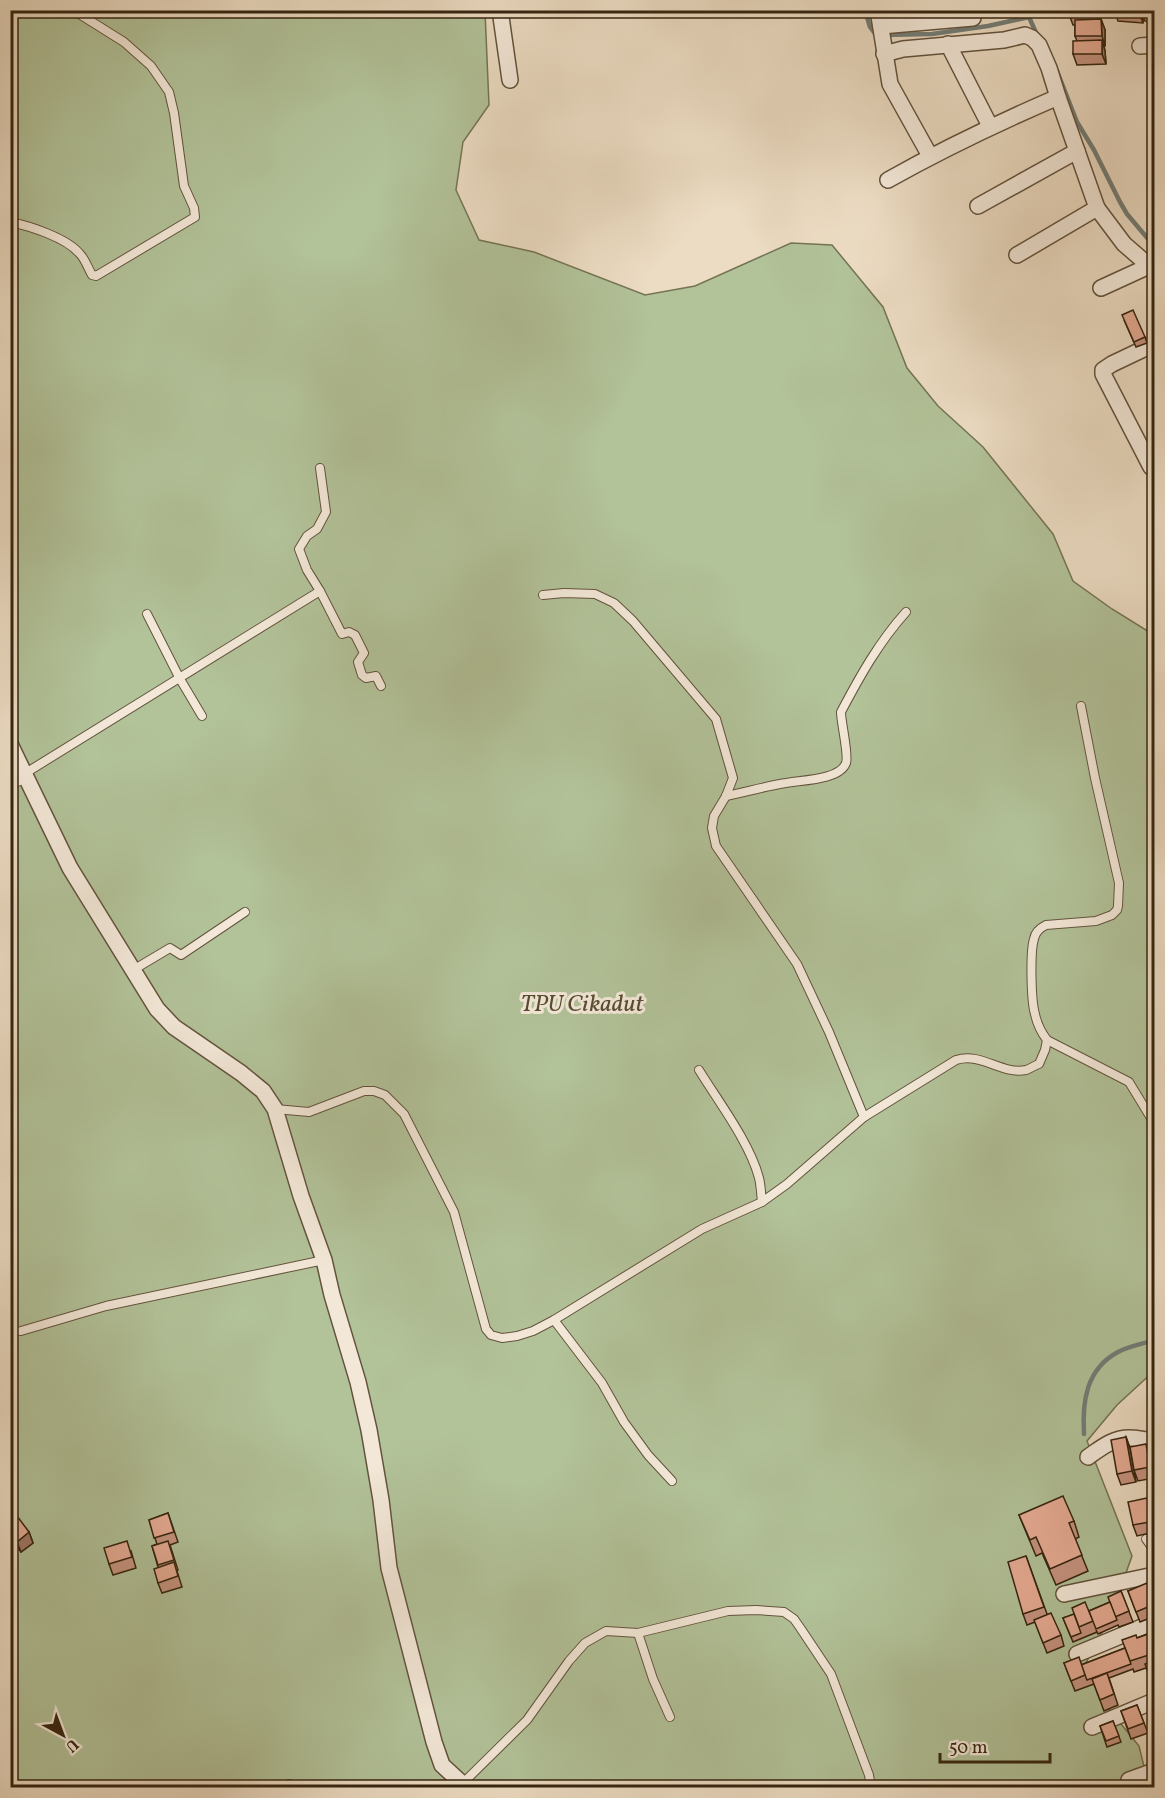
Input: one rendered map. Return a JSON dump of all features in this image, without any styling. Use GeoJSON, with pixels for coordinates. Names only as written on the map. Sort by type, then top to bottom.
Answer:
{"type":"FeatureCollection","features":[{"type":"Feature","properties":{"kind":"street"},"geometry":{"type":"LineString","coordinates":[[500,10],[510,80]]}},
{"type":"Feature","properties":{"kind":"street"},"geometry":{"type":"LineString","coordinates":[[930,156],[890,84],[879,18],[973,18]]}},
{"type":"Feature","properties":{"kind":"street"},"geometry":{"type":"LineString","coordinates":[[884,54],[903,49],[1004,40],[1024,35],[1032,38],[1039,45],[1097,208],[1124,244],[1153,265]]}},
{"type":"Feature","properties":{"kind":"street"},"geometry":{"type":"LineString","coordinates":[[948,44],[990,126]]}},
{"type":"Feature","properties":{"kind":"street"},"geometry":{"type":"LineString","coordinates":[[888,180],[990,126],[1058,97]]}},
{"type":"Feature","properties":{"kind":"street"},"geometry":{"type":"LineString","coordinates":[[978,206],[1077,151]]}},
{"type":"Feature","properties":{"kind":"street"},"geometry":{"type":"LineString","coordinates":[[1017,255],[1097,208]]}},
{"type":"Feature","properties":{"kind":"street"},"geometry":{"type":"LineString","coordinates":[[1101,288],[1153,265]]}},
{"type":"Feature","properties":{"kind":"street"},"geometry":{"type":"LineString","coordinates":[[1151,467],[1103,370],[1155,344]]}},
{"type":"Feature","properties":{"kind":"street"},"geometry":{"type":"LineString","coordinates":[[10,744],[70,867],[157,1009],[174,1027],[242,1073],[264,1091],[275,1109],[301,1196],[324,1260],[363,1401],[381,1500],[389,1568],[434,1742],[442,1764],[462,1786]]}},
{"type":"Feature","properties":{"kind":"street"},"geometry":{"type":"LineString","coordinates":[[1088,1457],[1118,1439],[1155,1440]]}},
{"type":"Feature","properties":{"kind":"street"},"geometry":{"type":"LineString","coordinates":[[1064,1594],[1155,1575]]}},
{"type":"Feature","properties":{"kind":"street"},"geometry":{"type":"LineString","coordinates":[[1077,1654],[1155,1622]]}},
{"type":"Feature","properties":{"kind":"street"},"geometry":{"type":"LineString","coordinates":[[1092,1727],[1155,1701]]}},
{"type":"Feature","properties":{"kind":"street"},"geometry":{"type":"LineString","coordinates":[[1129,1779],[1155,1771]]}},
{"type":"Feature","properties":{"kind":"lane"},"geometry":{"type":"LineString","coordinates":[[10,222],[44,231],[66,243],[80,253],[92,275],[96,276],[195,217],[194,208],[184,186],[169,92],[151,66],[124,42],[73,10]]}},
{"type":"Feature","properties":{"kind":"lane"},"geometry":{"type":"LineString","coordinates":[[320,468],[326,512],[317,529],[307,536],[299,549],[307,570],[342,634],[349,632],[355,634],[364,653],[358,662],[362,675],[366,678],[376,676],[381,686]]}},
{"type":"Feature","properties":{"kind":"lane"},"geometry":{"type":"LineString","coordinates":[[10,785],[262,625],[320,591]]}},
{"type":"Feature","properties":{"kind":"lane"},"geometry":{"type":"LineString","coordinates":[[543,595],[564,592],[595,594],[614,603],[633,621],[716,719],[733,778],[714,816],[712,828],[716,846],[797,964],[829,1032],[864,1117]]}},
{"type":"Feature","properties":{"kind":"lane"},"geometry":{"type":"LineString","coordinates":[[726,796],[787,783],[814,780],[839,771],[846,765],[848,757],[841,712],[884,639],[906,612]]}},
{"type":"Feature","properties":{"kind":"lane"},"geometry":{"type":"LineString","coordinates":[[147,614],[180,679],[202,716]]}},
{"type":"Feature","properties":{"kind":"lane"},"geometry":{"type":"LineString","coordinates":[[1081,706],[1119,883],[1118,906],[1112,915],[1096,921],[1046,925],[1040,928],[1034,939],[1032,965],[1034,1012],[1040,1030],[1047,1040],[1129,1082],[1155,1123]]}},
{"type":"Feature","properties":{"kind":"lane"},"geometry":{"type":"LineString","coordinates":[[133,970],[170,948],[181,955],[245,912]]}},
{"type":"Feature","properties":{"kind":"lane"},"geometry":{"type":"LineString","coordinates":[[275,1109],[309,1112],[364,1091],[374,1091],[385,1095],[404,1114],[454,1212],[486,1329],[491,1335],[502,1338],[517,1336],[554,1320],[702,1229],[762,1202],[787,1185],[864,1117],[956,1060],[965,1057],[975,1058],[1007,1069],[1025,1070],[1039,1064],[1047,1040]]}},
{"type":"Feature","properties":{"kind":"lane"},"geometry":{"type":"LineString","coordinates":[[699,1070],[731,1120],[755,1165],[760,1180],[762,1202]]}},
{"type":"Feature","properties":{"kind":"lane"},"geometry":{"type":"LineString","coordinates":[[21,1331],[106,1306],[324,1260]]}},
{"type":"Feature","properties":{"kind":"lane"},"geometry":{"type":"LineString","coordinates":[[554,1320],[602,1383],[624,1422],[648,1455],[672,1481]]}},
{"type":"Feature","properties":{"kind":"lane"},"geometry":{"type":"LineString","coordinates":[[1146,1539],[1155,1550]]}},
{"type":"Feature","properties":{"kind":"lane"},"geometry":{"type":"LineString","coordinates":[[462,1786],[526,1720],[585,1643],[606,1631],[638,1633],[728,1611],[756,1610],[784,1612],[794,1619],[831,1674],[869,1775],[871,1788]]}},
{"type":"Feature","properties":{"kind":"lane"},"geometry":{"type":"LineString","coordinates":[[638,1633],[653,1679],[670,1718]]}},
{"type":"Feature","properties":{"kind":"green space","name":"TPU Cikadut"},"geometry":{"type":"Polygon","coordinates":[[[11,11],[485,11],[489,105],[463,142],[456,190],[479,240],[534,252],[645,295],[695,286],[791,243],[832,245],[883,307],[907,368],[938,406],[983,447],[1053,534],[1073,581],[1154,635],[1154,1371],[1117,1405],[1087,1441],[1132,1556],[1111,1615],[1085,1665],[1104,1703],[1139,1746],[1149,1787],[11,1788],[11,11]]]}},
{"type":"Feature","properties":{"kind":"building"},"geometry":{"type":"Polygon","coordinates":[[[1069,10],[1096,10],[1096,13],[1069,14],[1069,10]]]}},
{"type":"Feature","properties":{"kind":"building"},"geometry":{"type":"Polygon","coordinates":[[[1118,10],[1139,10],[1139,13],[1118,10]]]}},
{"type":"Feature","properties":{"kind":"building"},"geometry":{"type":"Polygon","coordinates":[[[1101,19],[1102,36],[1075,36],[1075,20],[1101,19]]]}},
{"type":"Feature","properties":{"kind":"building"},"geometry":{"type":"Polygon","coordinates":[[[1102,40],[1102,54],[1073,54],[1073,41],[1102,40]]]}},
{"type":"Feature","properties":{"kind":"building"},"geometry":{"type":"Polygon","coordinates":[[[1133,310],[1145,337],[1134,342],[1122,315],[1133,310]]]}},
{"type":"Feature","properties":{"kind":"building"},"geometry":{"type":"Polygon","coordinates":[[[1126,1437],[1132,1471],[1117,1474],[1111,1440],[1126,1437]]]}},
{"type":"Feature","properties":{"kind":"building"},"geometry":{"type":"Polygon","coordinates":[[[1146,1444],[1150,1467],[1134,1470],[1130,1447],[1146,1444]]]}},
{"type":"Feature","properties":{"kind":"building"},"geometry":{"type":"Polygon","coordinates":[[[1063,1496],[1074,1521],[1069,1523],[1082,1555],[1050,1569],[1036,1537],[1030,1540],[1019,1515],[1063,1496]]]}},
{"type":"Feature","properties":{"kind":"building"},"geometry":{"type":"Polygon","coordinates":[[[1152,1497],[1155,1521],[1133,1525],[1128,1502],[1152,1497]]]}},
{"type":"Feature","properties":{"kind":"building"},"geometry":{"type":"Polygon","coordinates":[[[168,1513],[174,1532],[154,1538],[149,1520],[168,1513]]]}},
{"type":"Feature","properties":{"kind":"building"},"geometry":{"type":"Polygon","coordinates":[[[17,1516],[29,1532],[17,1542],[10,1533],[10,1521],[17,1516]]]}},
{"type":"Feature","properties":{"kind":"building"},"geometry":{"type":"Polygon","coordinates":[[[127,1541],[132,1557],[109,1564],[104,1548],[127,1541]]]}},
{"type":"Feature","properties":{"kind":"building"},"geometry":{"type":"Polygon","coordinates":[[[168,1541],[174,1560],[158,1565],[152,1546],[168,1541]]]}},
{"type":"Feature","properties":{"kind":"building"},"geometry":{"type":"Polygon","coordinates":[[[1026,1556],[1044,1607],[1023,1614],[1008,1562],[1026,1556]]]}},
{"type":"Feature","properties":{"kind":"building"},"geometry":{"type":"Polygon","coordinates":[[[174,1562],[178,1576],[158,1583],[154,1569],[174,1562]]]}},
{"type":"Feature","properties":{"kind":"building"},"geometry":{"type":"Polygon","coordinates":[[[1147,1583],[1155,1604],[1136,1612],[1128,1591],[1147,1583]]]}},
{"type":"Feature","properties":{"kind":"building"},"geometry":{"type":"Polygon","coordinates":[[[1121,1591],[1129,1611],[1115,1617],[1108,1597],[1121,1591]]]}},
{"type":"Feature","properties":{"kind":"building"},"geometry":{"type":"Polygon","coordinates":[[[1085,1602],[1093,1621],[1079,1627],[1072,1608],[1085,1602]]]}},
{"type":"Feature","properties":{"kind":"building"},"geometry":{"type":"Polygon","coordinates":[[[1110,1602],[1117,1620],[1096,1629],[1089,1611],[1110,1602]]]}},
{"type":"Feature","properties":{"kind":"building"},"geometry":{"type":"Polygon","coordinates":[[[1051,1613],[1061,1635],[1043,1643],[1034,1620],[1051,1613]]]}},
{"type":"Feature","properties":{"kind":"building"},"geometry":{"type":"Polygon","coordinates":[[[1074,1614],[1081,1633],[1071,1637],[1063,1618],[1074,1614]]]}},
{"type":"Feature","properties":{"kind":"building"},"geometry":{"type":"Polygon","coordinates":[[[1155,1626],[1155,1653],[1130,1661],[1122,1640],[1151,1633],[1149,1628],[1155,1626]]]}},
{"type":"Feature","properties":{"kind":"building"},"geometry":{"type":"Polygon","coordinates":[[[1125,1648],[1131,1664],[1087,1680],[1081,1665],[1125,1648]]]}},
{"type":"Feature","properties":{"kind":"building"},"geometry":{"type":"Polygon","coordinates":[[[1079,1657],[1085,1675],[1071,1681],[1064,1663],[1079,1657]]]}},
{"type":"Feature","properties":{"kind":"building"},"geometry":{"type":"Polygon","coordinates":[[[1155,1659],[1155,1684],[1154,1685],[1145,1664],[1155,1659]]]}},
{"type":"Feature","properties":{"kind":"building"},"geometry":{"type":"Polygon","coordinates":[[[1107,1673],[1114,1694],[1100,1700],[1092,1679],[1107,1673]]]}},
{"type":"Feature","properties":{"kind":"building"},"geometry":{"type":"Polygon","coordinates":[[[1137,1705],[1144,1723],[1128,1729],[1121,1711],[1137,1705]]]}},
{"type":"Feature","properties":{"kind":"building"},"geometry":{"type":"Polygon","coordinates":[[[1113,1721],[1119,1736],[1106,1741],[1100,1726],[1113,1721]]]}},
{"type":"Feature","properties":{"kind":"waterway"},"geometry":{"type":"LineString","coordinates":[[865,10],[870,27],[876,35]]}},
{"type":"Feature","properties":{"kind":"waterway"},"geometry":{"type":"LineString","coordinates":[[884,35],[932,34],[1029,17],[1037,35]]}},
{"type":"Feature","properties":{"kind":"waterway"},"geometry":{"type":"LineString","coordinates":[[1057,71],[1077,122],[1120,202],[1154,246]]}},
{"type":"Feature","properties":{"kind":"waterway"},"geometry":{"type":"LineString","coordinates":[[1084,1434],[1085,1398],[1099,1367],[1118,1352],[1154,1340]]}}]}
